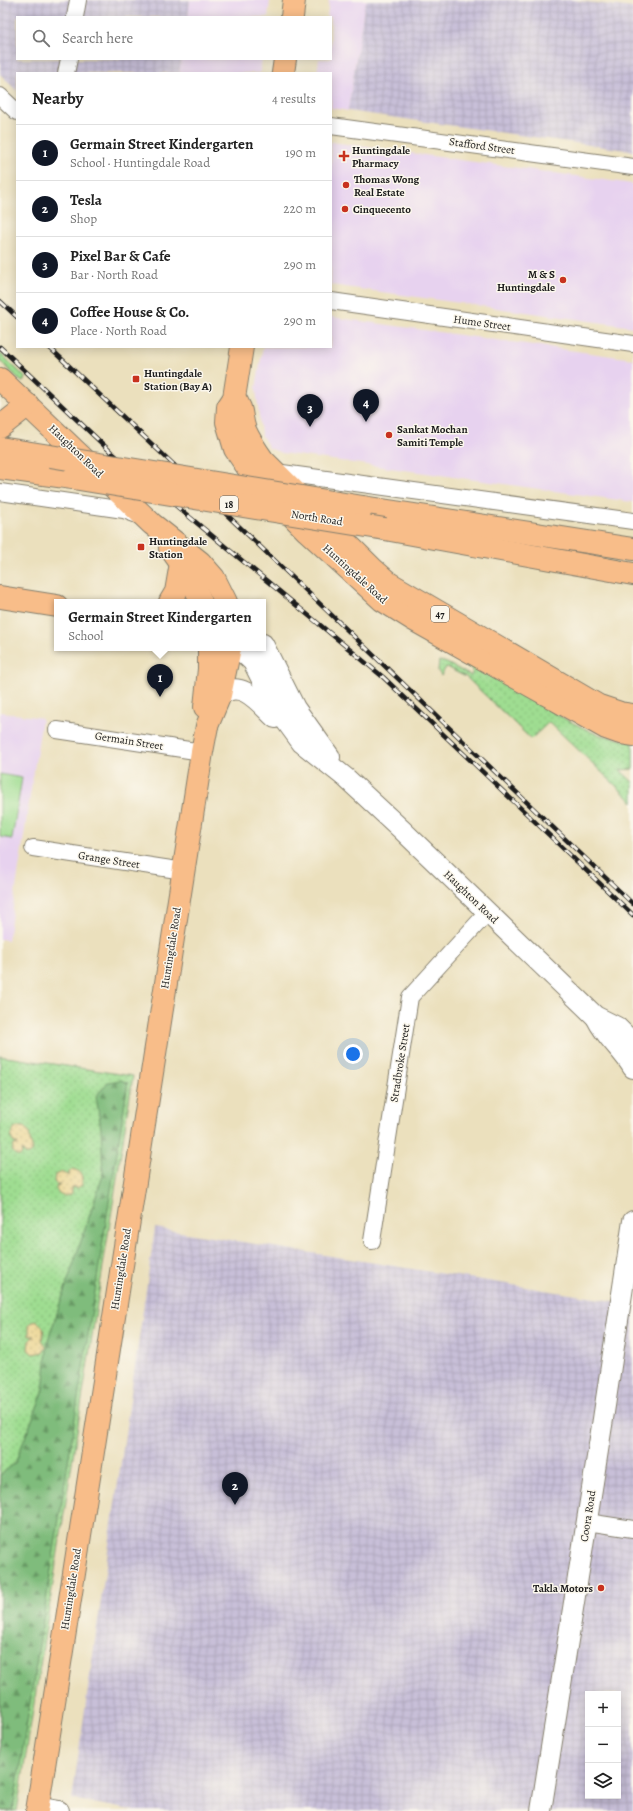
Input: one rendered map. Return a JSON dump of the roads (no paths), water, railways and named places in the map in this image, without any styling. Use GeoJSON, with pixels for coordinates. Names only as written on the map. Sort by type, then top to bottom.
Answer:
{"type":"FeatureCollection","features":[{"type":"Feature","properties":{"kind":"main road"},"geometry":{"type":"LineString","coordinates":[[292,16],[294,0]]}},
{"type":"Feature","properties":{"kind":"main road"},"geometry":{"type":"LineString","coordinates":[[283,72],[285,60]]}},
{"type":"Feature","properties":{"kind":"main road","name":"Huntingdale Road"},"geometry":{"type":"LineString","coordinates":[[242,348],[234,398],[228,407],[227,415],[230,434],[235,449],[254,477],[307,531],[382,600],[414,620],[606,728],[620,733],[633,735]]}},
{"type":"Feature","properties":{"kind":"main road","name":"Haughton Road"},"geometry":{"type":"LineString","coordinates":[[0,379],[152,524],[200,562],[214,578],[224,599]]}},
{"type":"Feature","properties":{"kind":"main road","name":"Huntingdale Road"},"geometry":{"type":"LineString","coordinates":[[234,398],[241,406],[244,425],[251,443],[263,460],[372,569],[389,583],[599,706],[620,713],[633,715]]}},
{"type":"Feature","properties":{"kind":"main road"},"geometry":{"type":"LineString","coordinates":[[0,427],[28,405]]}},
{"type":"Feature","properties":{"kind":"main road","name":"North Road"},"geometry":{"type":"LineString","coordinates":[[0,448],[362,507],[633,549]]}},
{"type":"Feature","properties":{"kind":"main road","name":"North Road"},"geometry":{"type":"LineString","coordinates":[[0,468],[385,529],[633,574]]}},
{"type":"Feature","properties":{"kind":"main road","name":"Haughton Road"},"geometry":{"type":"LineString","coordinates":[[152,524],[192,579],[200,599]]}},
{"type":"Feature","properties":{"kind":"main road"},"geometry":{"type":"LineString","coordinates":[[172,599],[176,592],[181,563]]}},
{"type":"Feature","properties":{"kind":"main road"},"geometry":{"type":"LineString","coordinates":[[609,570],[633,579]]}},
{"type":"Feature","properties":{"kind":"main road"},"geometry":{"type":"LineString","coordinates":[[0,597],[54,606]]}},
{"type":"Feature","properties":{"kind":"main road","name":"Huntingdale Road"},"geometry":{"type":"LineString","coordinates":[[207,726],[205,707],[209,669],[209,651]]}},
{"type":"Feature","properties":{"kind":"main road","name":"Huntingdale Road"},"geometry":{"type":"LineString","coordinates":[[37,1809],[202,752],[207,726],[220,695],[229,651]]}},
{"type":"Feature","properties":{"kind":"street"},"geometry":{"type":"LineString","coordinates":[[75,16],[78,0]]}},
{"type":"Feature","properties":{"kind":"street"},"geometry":{"type":"LineString","coordinates":[[66,72],[69,60]]}},
{"type":"Feature","properties":{"kind":"street"},"geometry":{"type":"LineString","coordinates":[[0,96],[16,111]]}},
{"type":"Feature","properties":{"kind":"street","name":"Stafford Street"},"geometry":{"type":"LineString","coordinates":[[332,126],[633,167]]}},
{"type":"Feature","properties":{"kind":"street","name":"Hume Street"},"geometry":{"type":"LineString","coordinates":[[332,301],[633,344]]}},
{"type":"Feature","properties":{"kind":"street"},"geometry":{"type":"LineString","coordinates":[[276,472],[633,521]]}},
{"type":"Feature","properties":{"kind":"street"},"geometry":{"type":"LineString","coordinates":[[0,492],[124,510],[137,514],[152,524]]}},
{"type":"Feature","properties":{"kind":"street","name":"Haughton Road"},"geometry":{"type":"LineString","coordinates":[[266,650],[296,708],[346,778]]}},
{"type":"Feature","properties":{"kind":"street","name":"Haughton Road"},"geometry":{"type":"LineString","coordinates":[[241,651],[253,662],[276,706],[297,738],[308,749],[346,778],[401,829],[595,1016],[617,1027],[633,1043]]}},
{"type":"Feature","properties":{"kind":"street"},"geometry":{"type":"LineString","coordinates":[[220,695],[233,689],[249,693],[297,738]]}},
{"type":"Feature","properties":{"kind":"street","name":"Germain Street"},"geometry":{"type":"LineString","coordinates":[[57,730],[202,752]]}},
{"type":"Feature","properties":{"kind":"street","name":"Grange Street"},"geometry":{"type":"LineString","coordinates":[[33,848],[184,871]]}},
{"type":"Feature","properties":{"kind":"street","name":"Stradbroke Street"},"geometry":{"type":"LineString","coordinates":[[372,1241],[410,997],[487,913]]}},
{"type":"Feature","properties":{"kind":"street","name":"Haughton Road"},"geometry":{"type":"LineString","coordinates":[[595,1016],[602,1030],[633,1068]]}},
{"type":"Feature","properties":{"kind":"street","name":"Coora Road"},"geometry":{"type":"LineString","coordinates":[[541,1811],[633,1221]]}},
{"type":"Feature","properties":{"kind":"street"},"geometry":{"type":"LineString","coordinates":[[587,1522],[633,1530]]}},
{"type":"Feature","properties":{"kind":"street"},"geometry":{"type":"LineString","coordinates":[[37,1809],[59,1811]]}},
{"type":"Feature","properties":{"kind":"railway"},"geometry":{"type":"LineString","coordinates":[[0,301],[16,316]]}},
{"type":"Feature","properties":{"kind":"railway"},"geometry":{"type":"LineString","coordinates":[[0,347],[111,452],[383,677],[633,915]]}},
{"type":"Feature","properties":{"kind":"railway"},"geometry":{"type":"LineString","coordinates":[[50,348],[245,532],[633,904]]}},
{"type":"Feature","properties":{"kind":"place","name":"Huntingdale Pharmacy"},"geometry":{"type":"Point","coordinates":[344,156]}},
{"type":"Feature","properties":{"kind":"place","name":"Thomas Wong Real Estate"},"geometry":{"type":"Point","coordinates":[346,185]}},
{"type":"Feature","properties":{"kind":"place","name":"Cinquecento"},"geometry":{"type":"Point","coordinates":[345,209]}},
{"type":"Feature","properties":{"kind":"place","name":"M & S Huntingdale"},"geometry":{"type":"Point","coordinates":[563,280]}},
{"type":"Feature","properties":{"kind":"place","name":"Huntingdale Station (Bay A)"},"geometry":{"type":"Point","coordinates":[136,379]}},
{"type":"Feature","properties":{"kind":"place","name":"Coffee House & Co."},"geometry":{"type":"Point","coordinates":[366,422]}},
{"type":"Feature","properties":{"kind":"place","name":"Pixel Bar & Cafe"},"geometry":{"type":"Point","coordinates":[310,427]}},
{"type":"Feature","properties":{"kind":"place","name":"Sankat Mochan Samiti Temple"},"geometry":{"type":"Point","coordinates":[389,435]}},
{"type":"Feature","properties":{"kind":"place","name":"Huntingdale Station"},"geometry":{"type":"Point","coordinates":[141,547]}},
{"type":"Feature","properties":{"kind":"place","name":"Germain Street Kindergarten"},"geometry":{"type":"Point","coordinates":[160,697]}},
{"type":"Feature","properties":{"kind":"place","name":"Tesla"},"geometry":{"type":"Point","coordinates":[235,1505]}},
{"type":"Feature","properties":{"kind":"place","name":"Takla Motors"},"geometry":{"type":"Point","coordinates":[601,1588]}}]}
